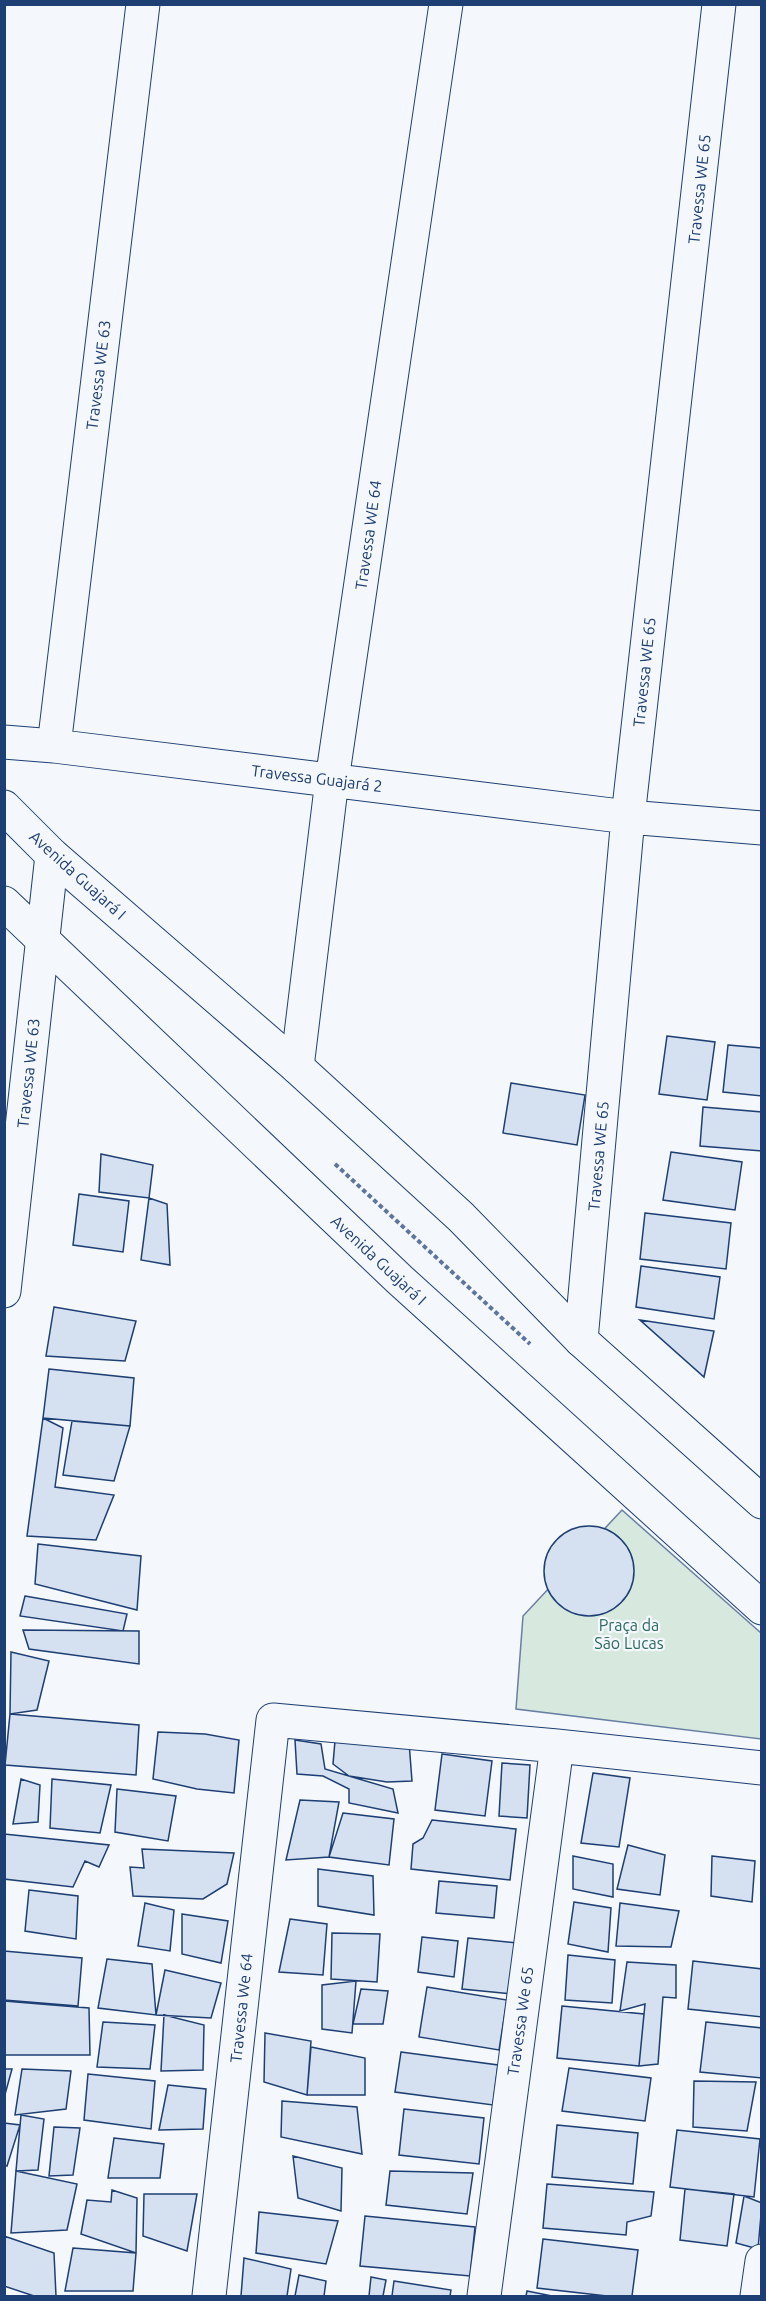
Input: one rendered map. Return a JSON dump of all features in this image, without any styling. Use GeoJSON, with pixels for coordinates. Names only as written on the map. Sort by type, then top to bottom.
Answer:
{"type":"FeatureCollection","features":[{"type":"Feature","properties":{"kind":"street","name":"Travessa WE 63"},"geometry":{"type":"LineString","coordinates":[[54,746],[142,4]]}},
{"type":"Feature","properties":{"kind":"street","name":"Travessa WE 64"},"geometry":{"type":"LineString","coordinates":[[297,1067],[332,780],[446,4]]}},
{"type":"Feature","properties":{"kind":"street","name":"Travessa WE 65"},"geometry":{"type":"LineString","coordinates":[[581,1340],[628,817],[719,4]]}},
{"type":"Feature","properties":{"kind":"street","name":"Travessa Guajará 2"},"geometry":{"type":"LineString","coordinates":[[4,742],[54,746],[628,817],[762,828]]}},
{"type":"Feature","properties":{"kind":"street","name":"Avenida Guajará I"},"geometry":{"type":"LineString","coordinates":[[4,807],[52,855],[297,1067],[461,1217],[581,1340],[762,1502]]}},
{"type":"Feature","properties":{"kind":"street","name":"Travessa WE 63"},"geometry":{"type":"LineString","coordinates":[[4,1291],[52,855]]}},
{"type":"Feature","properties":{"kind":"street","name":"Avenida Guajará I"},"geometry":{"type":"LineString","coordinates":[[4,903],[399,1279],[762,1608]]}},
{"type":"Feature","properties":{"kind":"street","name":"Travessa We 64"},"geometry":{"type":"LineString","coordinates":[[209,2296],[273,1720],[557,1746]]}},
{"type":"Feature","properties":{"kind":"street"},"geometry":{"type":"LineString","coordinates":[[557,1746],[762,1768]]}},
{"type":"Feature","properties":{"kind":"street","name":"Travessa We 65"},"geometry":{"type":"LineString","coordinates":[[484,2296],[557,1746]]}},
{"type":"Feature","properties":{"kind":"street"},"geometry":{"type":"LineString","coordinates":[[758,2296],[762,2261]]}},
{"type":"Feature","properties":{"kind":"path"},"geometry":{"type":"LineString","coordinates":[[334,1163],[535,1349]]}},
{"type":"Feature","properties":{"kind":"green space","name":"Praça da São Lucas"},"geometry":{"type":"Polygon","coordinates":[[[622,1510],[761,1633],[761,1739],[516,1709],[523,1616],[622,1510]]]}},
{"type":"Feature","properties":{"kind":"building"},"geometry":{"type":"Polygon","coordinates":[[[667,1036],[715,1042],[707,1100],[659,1094],[667,1036]]]}},
{"type":"Feature","properties":{"kind":"building"},"geometry":{"type":"Polygon","coordinates":[[[728,1045],[762,1048],[762,1096],[723,1092],[728,1045]]]}},
{"type":"Feature","properties":{"kind":"building"},"geometry":{"type":"Polygon","coordinates":[[[511,1083],[585,1095],[577,1145],[503,1133],[511,1083]]]}},
{"type":"Feature","properties":{"kind":"building"},"geometry":{"type":"Polygon","coordinates":[[[703,1107],[762,1112],[762,1151],[700,1146],[703,1107]]]}},
{"type":"Feature","properties":{"kind":"building"},"geometry":{"type":"Polygon","coordinates":[[[671,1152],[742,1162],[735,1210],[663,1200],[671,1152]]]}},
{"type":"Feature","properties":{"kind":"building"},"geometry":{"type":"Polygon","coordinates":[[[101,1154],[153,1165],[149,1198],[99,1192],[101,1154]]]}},
{"type":"Feature","properties":{"kind":"building"},"geometry":{"type":"Polygon","coordinates":[[[79,1194],[129,1201],[123,1252],[73,1245],[79,1194]]]}},
{"type":"Feature","properties":{"kind":"building"},"geometry":{"type":"Polygon","coordinates":[[[149,1198],[167,1204],[170,1265],[141,1260],[149,1198]]]}},
{"type":"Feature","properties":{"kind":"building"},"geometry":{"type":"Polygon","coordinates":[[[645,1213],[731,1223],[726,1269],[640,1259],[645,1213]]]}},
{"type":"Feature","properties":{"kind":"building"},"geometry":{"type":"Polygon","coordinates":[[[641,1266],[720,1277],[714,1319],[636,1307],[641,1266]]]}},
{"type":"Feature","properties":{"kind":"building"},"geometry":{"type":"Polygon","coordinates":[[[54,1307],[136,1321],[125,1361],[46,1356],[54,1307]]]}},
{"type":"Feature","properties":{"kind":"building"},"geometry":{"type":"Polygon","coordinates":[[[640,1320],[714,1331],[704,1377],[640,1320]]]}},
{"type":"Feature","properties":{"kind":"building"},"geometry":{"type":"Polygon","coordinates":[[[49,1369],[134,1378],[130,1426],[43,1418],[49,1369]]]}},
{"type":"Feature","properties":{"kind":"building"},"geometry":{"type":"Polygon","coordinates":[[[43,1418],[63,1428],[55,1487],[114,1495],[96,1540],[27,1536],[43,1418]]]}},
{"type":"Feature","properties":{"kind":"building"},"geometry":{"type":"Polygon","coordinates":[[[72,1421],[130,1426],[114,1481],[63,1475],[72,1421]]]}},
{"type":"Feature","properties":{"kind":"building"},"geometry":{"type":"Polygon","coordinates":[[[589,1526],[606,1529],[621,1539],[631,1554],[634,1571],[631,1588],[621,1603],[606,1613],[589,1616],[572,1613],[557,1603],[547,1588],[544,1571],[547,1554],[557,1539],[572,1529],[589,1526]]]}},
{"type":"Feature","properties":{"kind":"building"},"geometry":{"type":"Polygon","coordinates":[[[38,1544],[141,1556],[137,1610],[35,1584],[38,1544]]]}},
{"type":"Feature","properties":{"kind":"building"},"geometry":{"type":"Polygon","coordinates":[[[25,1596],[127,1614],[123,1631],[20,1616],[25,1596]]]}},
{"type":"Feature","properties":{"kind":"building"},"geometry":{"type":"Polygon","coordinates":[[[23,1630],[139,1631],[139,1664],[29,1649],[23,1630]]]}},
{"type":"Feature","properties":{"kind":"building"},"geometry":{"type":"Polygon","coordinates":[[[11,1652],[49,1661],[37,1710],[10,1714],[11,1652]]]}},
{"type":"Feature","properties":{"kind":"building"},"geometry":{"type":"Polygon","coordinates":[[[10,1714],[139,1725],[136,1775],[5,1765],[10,1714]]]}},
{"type":"Feature","properties":{"kind":"building"},"geometry":{"type":"Polygon","coordinates":[[[158,1732],[205,1734],[239,1740],[234,1793],[197,1789],[153,1779],[158,1732]]]}},
{"type":"Feature","properties":{"kind":"building"},"geometry":{"type":"Polygon","coordinates":[[[295,1740],[321,1744],[325,1769],[393,1789],[398,1813],[349,1803],[349,1789],[323,1776],[297,1774],[295,1740]]]}},
{"type":"Feature","properties":{"kind":"building"},"geometry":{"type":"Polygon","coordinates":[[[335,1741],[409,1742],[412,1781],[387,1782],[349,1776],[333,1764],[335,1741]]]}},
{"type":"Feature","properties":{"kind":"building"},"geometry":{"type":"Polygon","coordinates":[[[442,1754],[492,1761],[485,1816],[435,1810],[442,1754]]]}},
{"type":"Feature","properties":{"kind":"building"},"geometry":{"type":"Polygon","coordinates":[[[502,1763],[530,1765],[527,1818],[499,1816],[502,1763]]]}},
{"type":"Feature","properties":{"kind":"building"},"geometry":{"type":"Polygon","coordinates":[[[593,1773],[630,1778],[619,1847],[581,1843],[593,1773]]]}},
{"type":"Feature","properties":{"kind":"building"},"geometry":{"type":"Polygon","coordinates":[[[21,1779],[40,1785],[38,1822],[13,1824],[21,1779]]]}},
{"type":"Feature","properties":{"kind":"building"},"geometry":{"type":"Polygon","coordinates":[[[52,1779],[111,1785],[100,1833],[50,1828],[52,1779]]]}},
{"type":"Feature","properties":{"kind":"building"},"geometry":{"type":"Polygon","coordinates":[[[117,1789],[176,1796],[168,1841],[115,1832],[117,1789]]]}},
{"type":"Feature","properties":{"kind":"building"},"geometry":{"type":"Polygon","coordinates":[[[300,1800],[339,1802],[329,1857],[286,1860],[300,1800]]]}},
{"type":"Feature","properties":{"kind":"building"},"geometry":{"type":"Polygon","coordinates":[[[343,1813],[394,1819],[389,1865],[329,1857],[343,1813]]]}},
{"type":"Feature","properties":{"kind":"building"},"geometry":{"type":"Polygon","coordinates":[[[432,1820],[516,1829],[510,1880],[411,1869],[413,1844],[423,1838],[432,1820]]]}},
{"type":"Feature","properties":{"kind":"building"},"geometry":{"type":"Polygon","coordinates":[[[4,1834],[109,1845],[99,1867],[85,1861],[73,1887],[4,1879],[4,1834]]]}},
{"type":"Feature","properties":{"kind":"building"},"geometry":{"type":"Polygon","coordinates":[[[628,1845],[665,1855],[660,1895],[617,1889],[628,1845]]]}},
{"type":"Feature","properties":{"kind":"building"},"geometry":{"type":"Polygon","coordinates":[[[142,1849],[234,1853],[227,1884],[203,1899],[133,1896],[130,1867],[144,1868],[142,1849]]]}},
{"type":"Feature","properties":{"kind":"building"},"geometry":{"type":"Polygon","coordinates":[[[573,1856],[613,1864],[613,1897],[573,1889],[573,1856]]]}},
{"type":"Feature","properties":{"kind":"building"},"geometry":{"type":"Polygon","coordinates":[[[712,1856],[755,1861],[752,1902],[711,1896],[712,1856]]]}},
{"type":"Feature","properties":{"kind":"building"},"geometry":{"type":"Polygon","coordinates":[[[318,1869],[373,1876],[374,1915],[318,1906],[318,1869]]]}},
{"type":"Feature","properties":{"kind":"building"},"geometry":{"type":"Polygon","coordinates":[[[439,1881],[497,1886],[494,1918],[436,1913],[439,1881]]]}},
{"type":"Feature","properties":{"kind":"building"},"geometry":{"type":"Polygon","coordinates":[[[29,1890],[78,1896],[76,1939],[25,1931],[29,1890]]]}},
{"type":"Feature","properties":{"kind":"building"},"geometry":{"type":"Polygon","coordinates":[[[574,1902],[611,1908],[608,1952],[568,1944],[574,1902]]]}},
{"type":"Feature","properties":{"kind":"building"},"geometry":{"type":"Polygon","coordinates":[[[145,1903],[174,1910],[170,1951],[138,1946],[145,1903]]]}},
{"type":"Feature","properties":{"kind":"building"},"geometry":{"type":"Polygon","coordinates":[[[620,1903],[679,1911],[671,1947],[616,1946],[620,1903]]]}},
{"type":"Feature","properties":{"kind":"building"},"geometry":{"type":"Polygon","coordinates":[[[182,1914],[228,1921],[221,1963],[182,1954],[182,1914]]]}},
{"type":"Feature","properties":{"kind":"building"},"geometry":{"type":"Polygon","coordinates":[[[290,1919],[327,1924],[323,1975],[279,1972],[290,1919]]]}},
{"type":"Feature","properties":{"kind":"building"},"geometry":{"type":"Polygon","coordinates":[[[332,1933],[380,1934],[377,1982],[331,1979],[332,1933]]]}},
{"type":"Feature","properties":{"kind":"building"},"geometry":{"type":"Polygon","coordinates":[[[422,1937],[458,1941],[454,1977],[418,1972],[422,1937]]]}},
{"type":"Feature","properties":{"kind":"building"},"geometry":{"type":"Polygon","coordinates":[[[468,1938],[517,1943],[512,1994],[462,1989],[468,1938]]]}},
{"type":"Feature","properties":{"kind":"building"},"geometry":{"type":"Polygon","coordinates":[[[4,1951],[82,1958],[78,2006],[4,2000],[4,1951]]]}},
{"type":"Feature","properties":{"kind":"building"},"geometry":{"type":"Polygon","coordinates":[[[568,1955],[615,1960],[612,2003],[565,2000],[568,1955]]]}},
{"type":"Feature","properties":{"kind":"building"},"geometry":{"type":"Polygon","coordinates":[[[107,1959],[152,1964],[156,2015],[98,2008],[107,1959]]]}},
{"type":"Feature","properties":{"kind":"building"},"geometry":{"type":"Polygon","coordinates":[[[693,1961],[762,1969],[762,2017],[688,2009],[693,1961]]]}},
{"type":"Feature","properties":{"kind":"building"},"geometry":{"type":"Polygon","coordinates":[[[627,1962],[676,1965],[676,1998],[663,1997],[658,2064],[639,2066],[645,2004],[620,2011],[627,1962]]]}},
{"type":"Feature","properties":{"kind":"building"},"geometry":{"type":"Polygon","coordinates":[[[165,1970],[221,1983],[211,2018],[156,2015],[165,1970]]]}},
{"type":"Feature","properties":{"kind":"building"},"geometry":{"type":"Polygon","coordinates":[[[356,1981],[352,2033],[322,2029],[322,1985],[356,1981]]]}},
{"type":"Feature","properties":{"kind":"building"},"geometry":{"type":"Polygon","coordinates":[[[427,1987],[507,2000],[499,2050],[419,2037],[427,1987]]]}},
{"type":"Feature","properties":{"kind":"building"},"geometry":{"type":"Polygon","coordinates":[[[361,1989],[388,1991],[383,2024],[353,2024],[361,1989]]]}},
{"type":"Feature","properties":{"kind":"building"},"geometry":{"type":"Polygon","coordinates":[[[4,2001],[89,2008],[90,2055],[4,2055],[4,2001]]]}},
{"type":"Feature","properties":{"kind":"building"},"geometry":{"type":"Polygon","coordinates":[[[562,2006],[644,2014],[639,2066],[557,2058],[562,2006]]]}},
{"type":"Feature","properties":{"kind":"building"},"geometry":{"type":"Polygon","coordinates":[[[164,2015],[204,2025],[203,2070],[161,2071],[164,2015]]]}},
{"type":"Feature","properties":{"kind":"building"},"geometry":{"type":"Polygon","coordinates":[[[103,2022],[155,2025],[150,2069],[97,2067],[103,2022]]]}},
{"type":"Feature","properties":{"kind":"building"},"geometry":{"type":"Polygon","coordinates":[[[706,2022],[762,2028],[762,2078],[700,2072],[706,2022]]]}},
{"type":"Feature","properties":{"kind":"building"},"geometry":{"type":"Polygon","coordinates":[[[265,2033],[311,2041],[307,2095],[264,2082],[265,2033]]]}},
{"type":"Feature","properties":{"kind":"building"},"geometry":{"type":"Polygon","coordinates":[[[311,2047],[365,2058],[365,2095],[307,2095],[311,2047]]]}},
{"type":"Feature","properties":{"kind":"building"},"geometry":{"type":"Polygon","coordinates":[[[401,2052],[498,2065],[493,2105],[395,2092],[401,2052]]]}},
{"type":"Feature","properties":{"kind":"building"},"geometry":{"type":"Polygon","coordinates":[[[569,2068],[651,2078],[645,2121],[562,2111],[569,2068]]]}},
{"type":"Feature","properties":{"kind":"building"},"geometry":{"type":"Polygon","coordinates":[[[4,2069],[12,2069],[4,2098],[4,2069]]]}},
{"type":"Feature","properties":{"kind":"building"},"geometry":{"type":"Polygon","coordinates":[[[22,2069],[71,2071],[66,2109],[15,2115],[22,2069]]]}},
{"type":"Feature","properties":{"kind":"building"},"geometry":{"type":"Polygon","coordinates":[[[88,2074],[155,2081],[151,2129],[84,2120],[88,2074]]]}},
{"type":"Feature","properties":{"kind":"building"},"geometry":{"type":"Polygon","coordinates":[[[694,2081],[756,2082],[747,2131],[693,2127],[694,2081]]]}},
{"type":"Feature","properties":{"kind":"building"},"geometry":{"type":"Polygon","coordinates":[[[168,2085],[206,2089],[203,2129],[159,2130],[168,2085]]]}},
{"type":"Feature","properties":{"kind":"building"},"geometry":{"type":"Polygon","coordinates":[[[282,2101],[357,2107],[362,2154],[281,2137],[282,2101]]]}},
{"type":"Feature","properties":{"kind":"building"},"geometry":{"type":"Polygon","coordinates":[[[404,2109],[484,2118],[479,2164],[399,2155],[404,2109]]]}},
{"type":"Feature","properties":{"kind":"building"},"geometry":{"type":"Polygon","coordinates":[[[21,2115],[44,2119],[38,2170],[16,2171],[21,2115]]]}},
{"type":"Feature","properties":{"kind":"building"},"geometry":{"type":"Polygon","coordinates":[[[4,2123],[20,2125],[7,2166],[4,2165],[4,2123]]]}},
{"type":"Feature","properties":{"kind":"building"},"geometry":{"type":"Polygon","coordinates":[[[557,2125],[638,2133],[633,2184],[552,2177],[557,2125]]]}},
{"type":"Feature","properties":{"kind":"building"},"geometry":{"type":"Polygon","coordinates":[[[54,2127],[80,2128],[73,2175],[49,2176],[54,2127]]]}},
{"type":"Feature","properties":{"kind":"building"},"geometry":{"type":"Polygon","coordinates":[[[677,2130],[760,2139],[754,2197],[670,2187],[677,2130]]]}},
{"type":"Feature","properties":{"kind":"building"},"geometry":{"type":"Polygon","coordinates":[[[114,2138],[164,2144],[160,2178],[108,2178],[114,2138]]]}},
{"type":"Feature","properties":{"kind":"building"},"geometry":{"type":"Polygon","coordinates":[[[293,2156],[342,2168],[341,2211],[298,2198],[293,2156]]]}},
{"type":"Feature","properties":{"kind":"building"},"geometry":{"type":"Polygon","coordinates":[[[16,2171],[77,2184],[67,2230],[11,2233],[16,2171]]]}},
{"type":"Feature","properties":{"kind":"building"},"geometry":{"type":"Polygon","coordinates":[[[390,2171],[473,2173],[467,2214],[386,2205],[390,2171]]]}},
{"type":"Feature","properties":{"kind":"building"},"geometry":{"type":"Polygon","coordinates":[[[547,2184],[654,2192],[651,2216],[627,2222],[626,2235],[543,2228],[547,2184]]]}},
{"type":"Feature","properties":{"kind":"building"},"geometry":{"type":"Polygon","coordinates":[[[685,2189],[734,2194],[727,2246],[680,2240],[685,2189]]]}},
{"type":"Feature","properties":{"kind":"building"},"geometry":{"type":"Polygon","coordinates":[[[112,2190],[137,2198],[136,2253],[81,2234],[87,2200],[111,2202],[112,2190]]]}},
{"type":"Feature","properties":{"kind":"building"},"geometry":{"type":"Polygon","coordinates":[[[144,2194],[197,2194],[187,2251],[143,2236],[144,2194]]]}},
{"type":"Feature","properties":{"kind":"building"},"geometry":{"type":"Polygon","coordinates":[[[744,2196],[762,2203],[758,2249],[736,2243],[744,2196]]]}},
{"type":"Feature","properties":{"kind":"building"},"geometry":{"type":"Polygon","coordinates":[[[259,2212],[338,2221],[326,2264],[256,2253],[259,2212]]]}},
{"type":"Feature","properties":{"kind":"building"},"geometry":{"type":"Polygon","coordinates":[[[365,2216],[475,2227],[470,2276],[360,2266],[365,2216]]]}},
{"type":"Feature","properties":{"kind":"building"},"geometry":{"type":"Polygon","coordinates":[[[4,2236],[54,2253],[56,2296],[34,2296],[4,2286],[4,2236]]]}},
{"type":"Feature","properties":{"kind":"building"},"geometry":{"type":"Polygon","coordinates":[[[543,2239],[638,2250],[632,2296],[607,2296],[537,2288],[543,2239]]]}},
{"type":"Feature","properties":{"kind":"building"},"geometry":{"type":"Polygon","coordinates":[[[73,2248],[136,2253],[133,2291],[65,2291],[73,2248]]]}},
{"type":"Feature","properties":{"kind":"building"},"geometry":{"type":"Polygon","coordinates":[[[244,2258],[291,2269],[287,2296],[241,2296],[244,2258]]]}},
{"type":"Feature","properties":{"kind":"building"},"geometry":{"type":"Polygon","coordinates":[[[299,2275],[326,2281],[324,2296],[295,2296],[299,2275]]]}},
{"type":"Feature","properties":{"kind":"building"},"geometry":{"type":"Polygon","coordinates":[[[371,2277],[386,2280],[383,2296],[369,2296],[371,2277]]]}},
{"type":"Feature","properties":{"kind":"building"},"geometry":{"type":"Polygon","coordinates":[[[394,2281],[451,2290],[450,2296],[392,2296],[394,2281]]]}},
{"type":"Feature","properties":{"kind":"building"},"geometry":{"type":"Polygon","coordinates":[[[527,2291],[552,2296],[526,2296],[527,2291]]]}}]}
